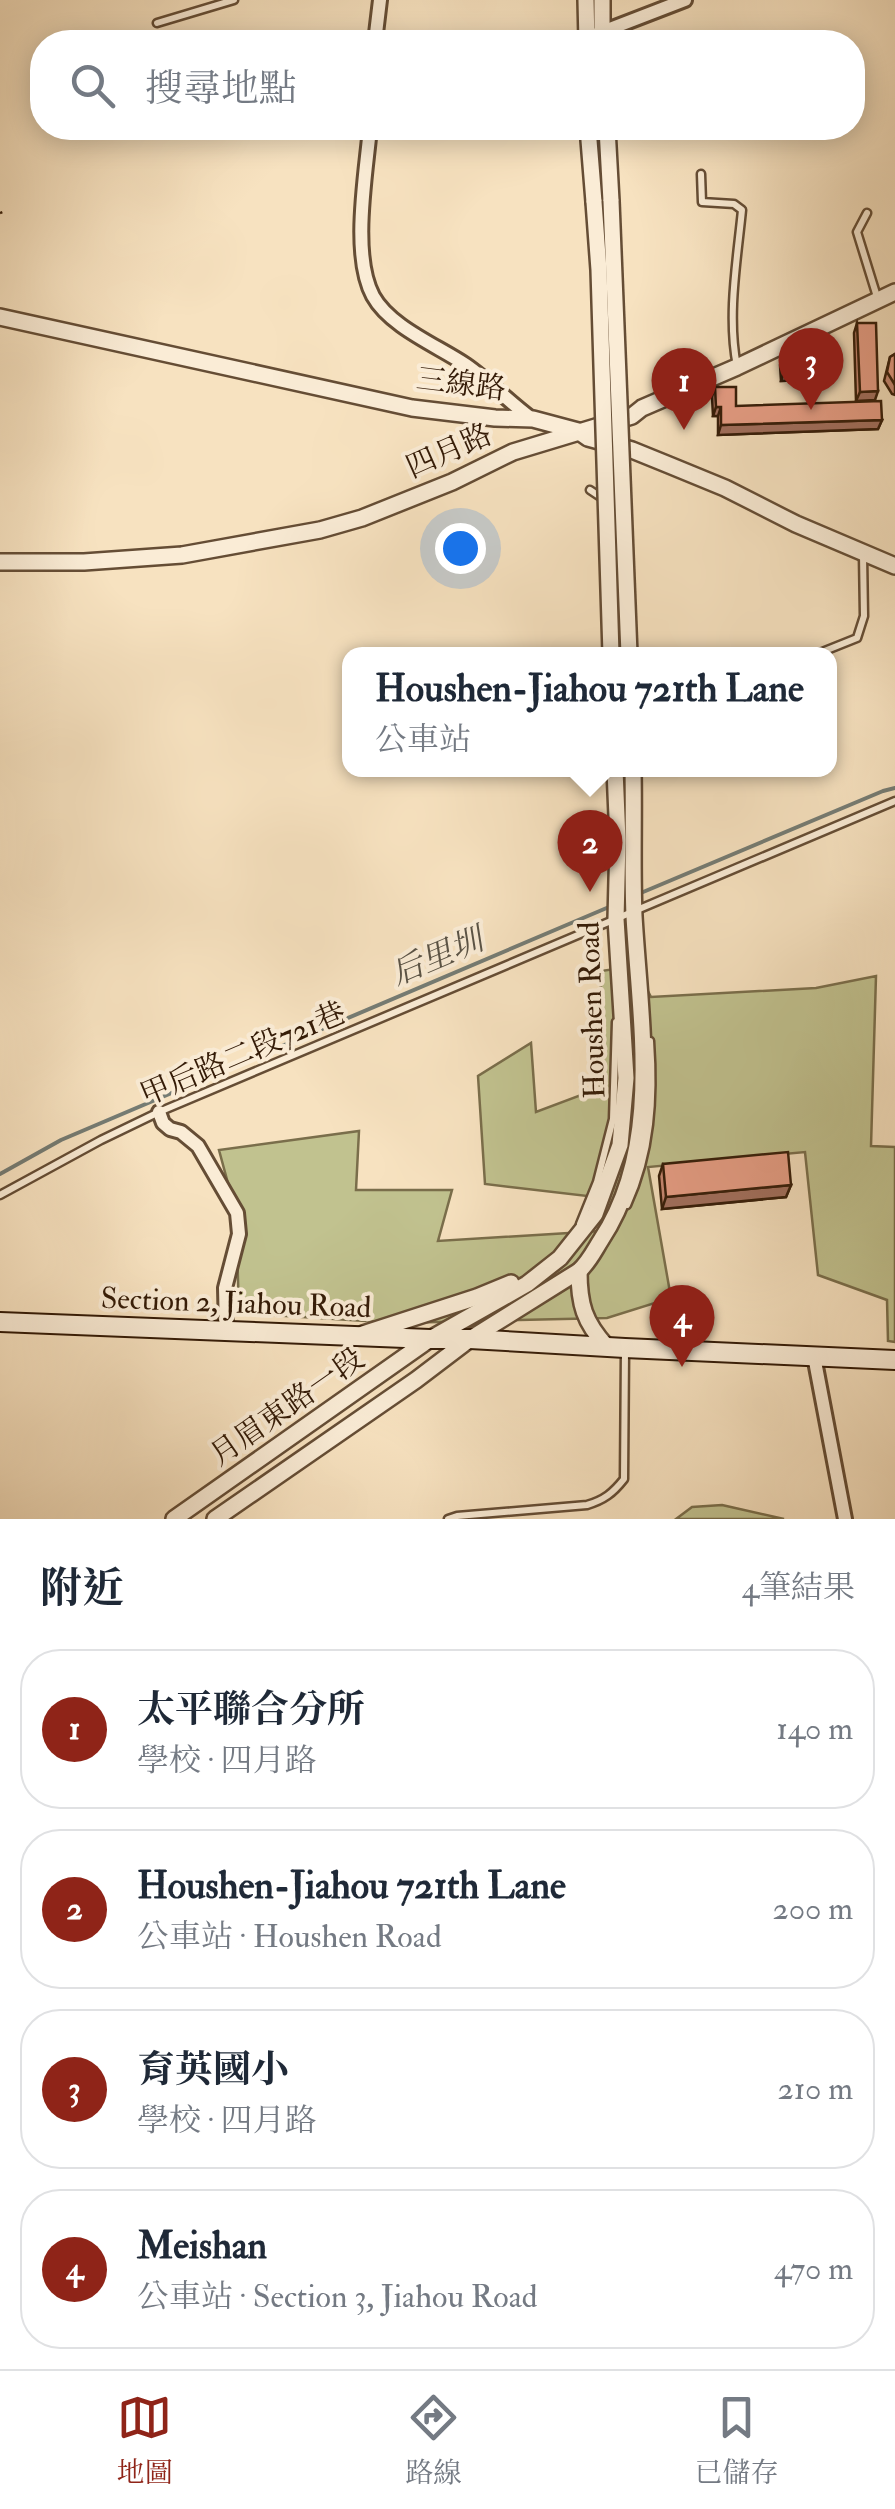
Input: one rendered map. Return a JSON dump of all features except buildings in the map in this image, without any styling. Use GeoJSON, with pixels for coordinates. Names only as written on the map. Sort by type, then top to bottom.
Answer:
{"type":"FeatureCollection","features":[{"type":"Feature","properties":{"kind":"main road","name":"Section 2, Jiahou Road"},"geometry":{"type":"LineString","coordinates":[[0,1322],[895,1360]]}},
{"type":"Feature","properties":{"kind":"street"},"geometry":{"type":"LineString","coordinates":[[376,30],[380,0]]}},
{"type":"Feature","properties":{"kind":"street"},"geometry":{"type":"LineString","coordinates":[[586,0],[590,30]]}},
{"type":"Feature","properties":{"kind":"street"},"geometry":{"type":"LineString","coordinates":[[594,30],[602,0]]}},
{"type":"Feature","properties":{"kind":"street"},"geometry":{"type":"LineString","coordinates":[[614,30],[685,0]]}},
{"type":"Feature","properties":{"kind":"street"},"geometry":{"type":"LineString","coordinates":[[369,140],[361,235],[373,296],[396,321],[468,367],[532,419]]}},
{"type":"Feature","properties":{"kind":"street"},"geometry":{"type":"LineString","coordinates":[[589,140],[599,270],[612,647]]}},
{"type":"Feature","properties":{"kind":"street"},"geometry":{"type":"LineString","coordinates":[[608,140],[629,647]]}},
{"type":"Feature","properties":{"kind":"street","name":"四月路"},"geometry":{"type":"LineString","coordinates":[[0,562],[84,562],[182,555],[320,530],[362,518],[452,482],[513,452],[632,416],[895,292]]}},
{"type":"Feature","properties":{"kind":"street","name":"三線路"},"geometry":{"type":"LineString","coordinates":[[0,317],[412,408],[532,419],[578,431],[725,488],[895,566]]}},
{"type":"Feature","properties":{"kind":"street","name":"Houshen Road"},"geometry":{"type":"LineString","coordinates":[[430,1339],[527,1284],[560,1258],[594,1214],[620,1145],[626,1078],[616,919],[615,777]]}},
{"type":"Feature","properties":{"kind":"street","name":"Houshen Road"},"geometry":{"type":"LineString","coordinates":[[470,1339],[588,1263],[622,1201],[638,1143],[643,1078],[634,912],[633,777]]}},
{"type":"Feature","properties":{"kind":"street"},"geometry":{"type":"LineString","coordinates":[[160,1112],[163,1123],[198,1146],[237,1213],[239,1234],[224,1288],[226,1330]]}},
{"type":"Feature","properties":{"kind":"street"},"geometry":{"type":"LineString","coordinates":[[357,1336],[543,1271]]}},
{"type":"Feature","properties":{"kind":"street"},"geometry":{"type":"LineString","coordinates":[[579,1271],[579,1300],[594,1333],[616,1348]]}},
{"type":"Feature","properties":{"kind":"street","name":"月眉東路一段"},"geometry":{"type":"LineString","coordinates":[[174,1519],[430,1339]]}},
{"type":"Feature","properties":{"kind":"street","name":"月眉東路一段"},"geometry":{"type":"LineString","coordinates":[[215,1519],[470,1339]]}},
{"type":"Feature","properties":{"kind":"street"},"geometry":{"type":"LineString","coordinates":[[814,1356],[845,1519]]}},
{"type":"Feature","properties":{"kind":"lane"},"geometry":{"type":"LineString","coordinates":[[157,23],[234,0]]}},
{"type":"Feature","properties":{"kind":"lane"},"geometry":{"type":"LineString","coordinates":[[596,30],[612,1]]}},
{"type":"Feature","properties":{"kind":"lane"},"geometry":{"type":"LineString","coordinates":[[700,174],[702,202],[734,204],[742,210],[734,290],[733,348],[737,368]]}},
{"type":"Feature","properties":{"kind":"lane"},"geometry":{"type":"LineString","coordinates":[[867,213],[857,232],[878,300]]}},
{"type":"Feature","properties":{"kind":"lane"},"geometry":{"type":"LineString","coordinates":[[590,490],[602,498],[616,498],[635,487]]}},
{"type":"Feature","properties":{"kind":"lane"},"geometry":{"type":"LineString","coordinates":[[834,647],[857,638],[864,616],[863,554]]}},
{"type":"Feature","properties":{"kind":"lane","name":"甲后路二段721巷"},"geometry":{"type":"LineString","coordinates":[[0,1194],[160,1112],[895,801]]}},
{"type":"Feature","properties":{"kind":"lane"},"geometry":{"type":"LineString","coordinates":[[448,1519],[587,1505],[602,1501],[613,1492],[624,1479],[616,1348]]}},
{"type":"Feature","properties":{"kind":"green space"},"geometry":{"type":"Polygon","coordinates":[[[635,966],[651,997],[816,988],[876,976],[871,1146],[895,1147],[895,1342],[888,1341],[887,1300],[818,1275],[805,1152],[648,1167],[671,1298],[607,1318],[398,1323],[239,1313],[236,1213],[219,1150],[359,1131],[356,1190],[452,1190],[438,1241],[601,1231],[605,1198],[485,1184],[478,1076],[531,1043],[536,1112],[600,1088],[601,971],[635,966]]]}},
{"type":"Feature","properties":{"kind":"green space"},"geometry":{"type":"Polygon","coordinates":[[[722,1505],[784,1519],[676,1519],[692,1507],[722,1505]]]}},
{"type":"Feature","properties":{"kind":"waterway","name":"后里圳"},"geometry":{"type":"LineString","coordinates":[[636,895],[895,788]]}},
{"type":"Feature","properties":{"kind":"waterway","name":"后里圳"},"geometry":{"type":"LineString","coordinates":[[0,1174],[61,1140],[609,907]]}},
{"type":"Feature","properties":{"kind":"place","name":"育英國小"},"geometry":{"type":"Point","coordinates":[811,410]}},
{"type":"Feature","properties":{"kind":"place","name":"太平聯合分所"},"geometry":{"type":"Point","coordinates":[684,430]}},
{"type":"Feature","properties":{"kind":"place","name":"Houshen-Jiahou 721th Lane"},"geometry":{"type":"Point","coordinates":[590,892]}},
{"type":"Feature","properties":{"kind":"place","name":"Meishan"},"geometry":{"type":"Point","coordinates":[682,1367]}}]}
